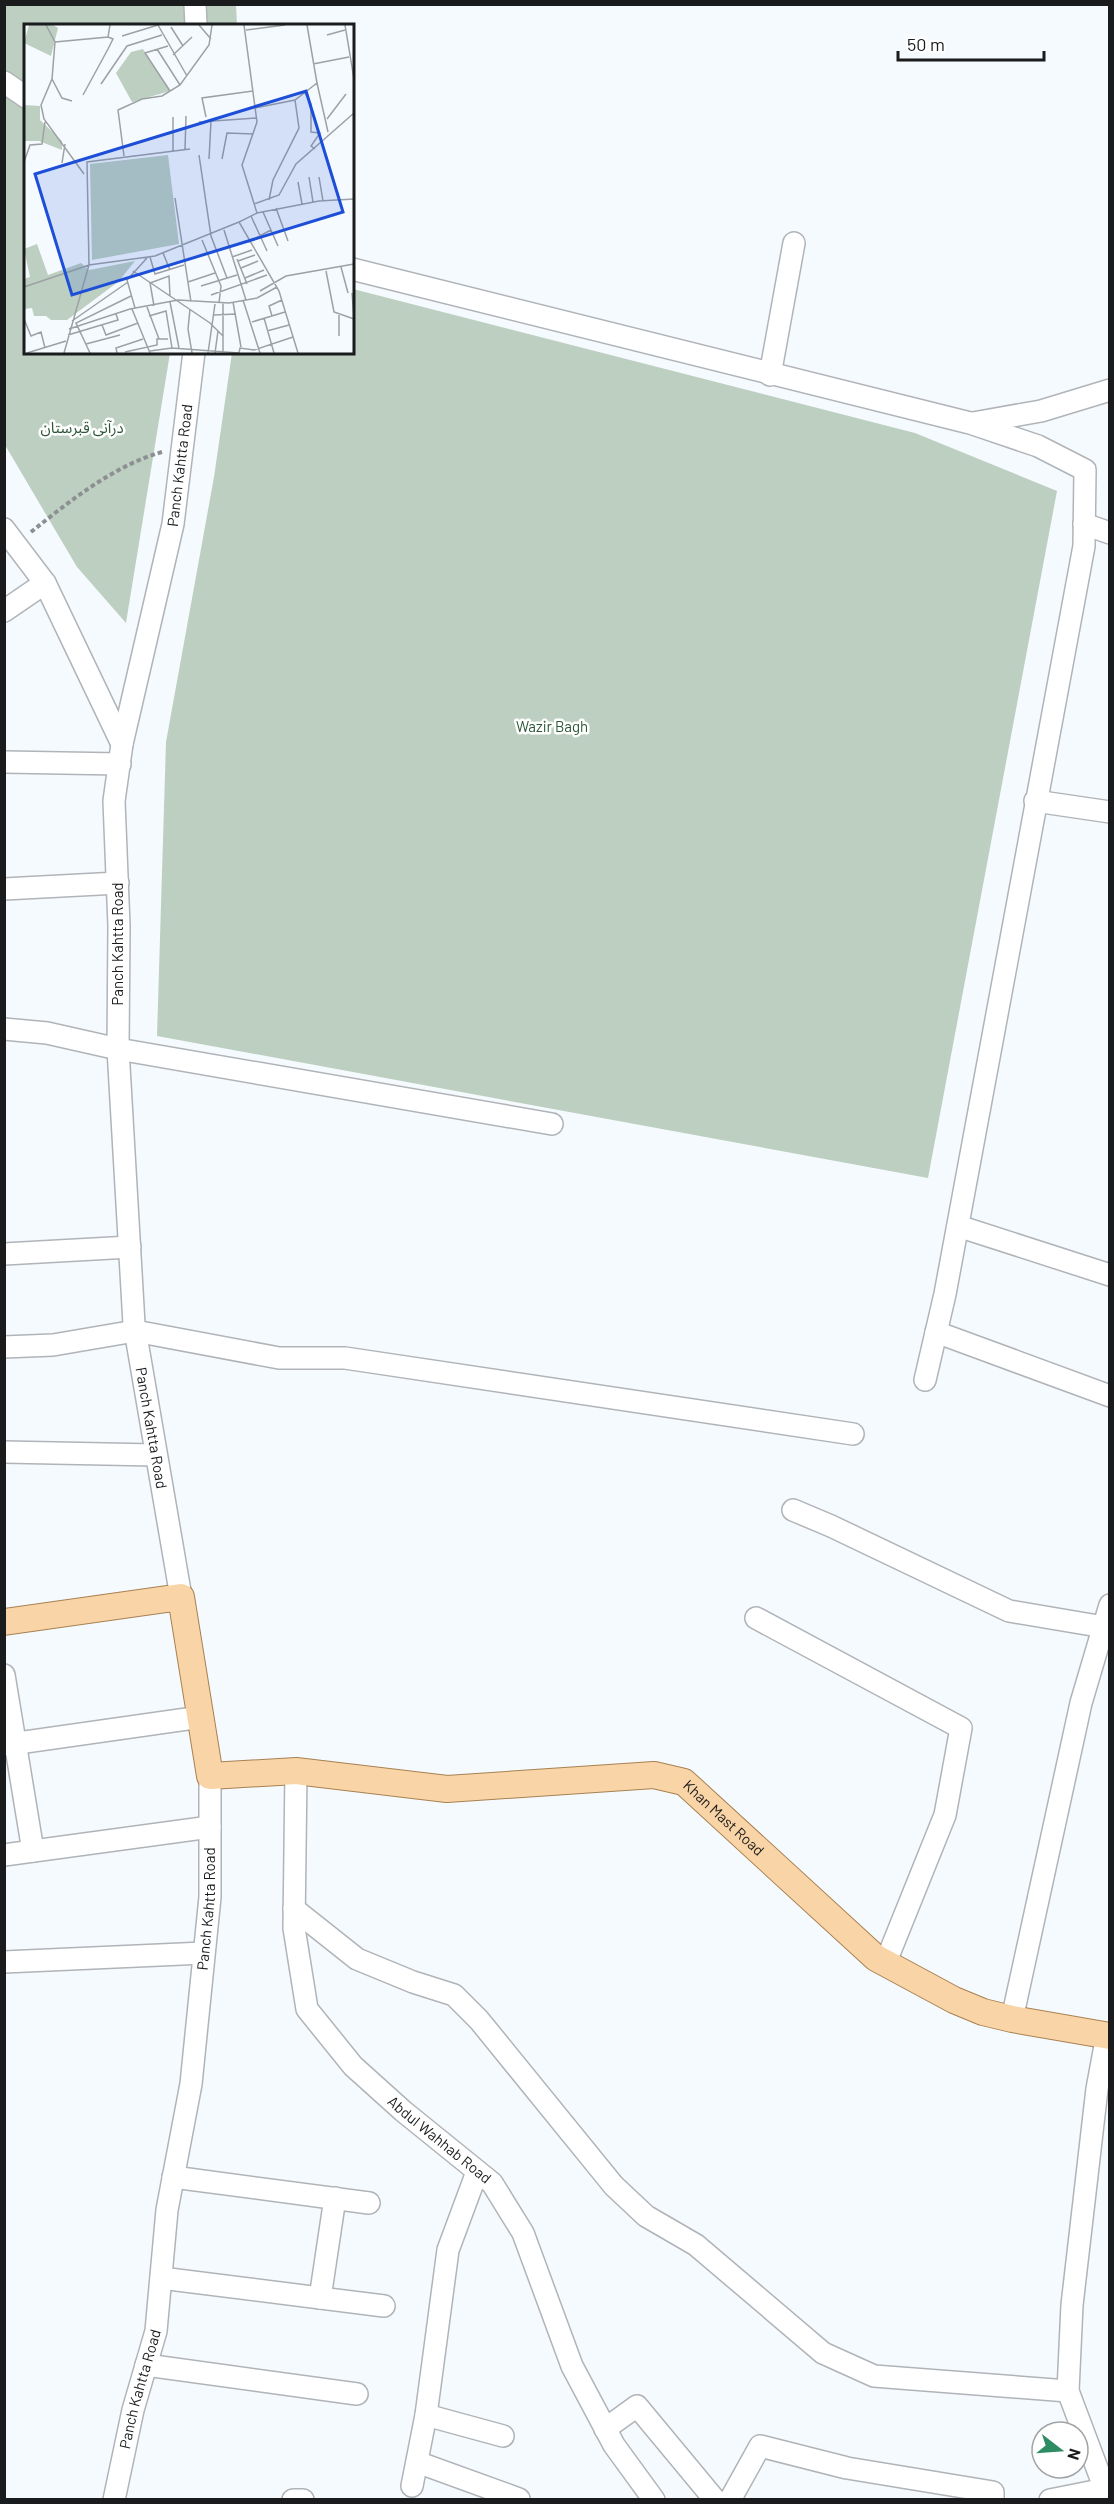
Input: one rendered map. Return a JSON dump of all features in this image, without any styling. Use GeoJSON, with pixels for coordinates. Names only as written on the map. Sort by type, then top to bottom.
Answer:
{"type":"FeatureCollection","features":[{"type":"Feature","properties":{"kind":"main road"},"geometry":{"type":"LineString","coordinates":[[4,1622],[182,1597]]}},
{"type":"Feature","properties":{"kind":"main road","name":"Panch Kahtta Road"},"geometry":{"type":"LineString","coordinates":[[182,1597],[210,1776]]}},
{"type":"Feature","properties":{"kind":"main road","name":"Khan Mast Road"},"geometry":{"type":"LineString","coordinates":[[210,1776],[296,1771],[447,1789],[654,1775],[684,1782],[885,1964],[954,2000],[1012,2019],[1108,2036]]}},
{"type":"Feature","properties":{"kind":"street"},"geometry":{"type":"LineString","coordinates":[[195,4],[196,24]]}},
{"type":"Feature","properties":{"kind":"street"},"geometry":{"type":"LineString","coordinates":[[4,82],[24,96]]}},
{"type":"Feature","properties":{"kind":"street"},"geometry":{"type":"LineString","coordinates":[[770,375],[794,243]]}},
{"type":"Feature","properties":{"kind":"street"},"geometry":{"type":"LineString","coordinates":[[354,270],[970,423],[1038,446],[1085,470],[1084,546],[958,1226],[926,1380]]}},
{"type":"Feature","properties":{"kind":"street","name":"Panch Kahtta Road"},"geometry":{"type":"LineString","coordinates":[[182,1597],[155,1455],[135,1331],[118,1049],[118,883],[114,801],[121,754],[173,524],[194,354]]}},
{"type":"Feature","properties":{"kind":"street"},"geometry":{"type":"LineString","coordinates":[[970,423],[1041,411],[1110,390]]}},
{"type":"Feature","properties":{"kind":"street"},"geometry":{"type":"LineString","coordinates":[[1084,524],[1110,533]]}},
{"type":"Feature","properties":{"kind":"street"},"geometry":{"type":"LineString","coordinates":[[4,762],[121,754],[45,584],[10,536]]}},
{"type":"Feature","properties":{"kind":"street"},"geometry":{"type":"LineString","coordinates":[[4,611],[45,584]]}},
{"type":"Feature","properties":{"kind":"street"},"geometry":{"type":"LineString","coordinates":[[1035,801],[1110,812]]}},
{"type":"Feature","properties":{"kind":"street"},"geometry":{"type":"LineString","coordinates":[[4,889],[118,883]]}},
{"type":"Feature","properties":{"kind":"street"},"geometry":{"type":"LineString","coordinates":[[4,1029],[47,1033],[118,1049],[552,1124]]}},
{"type":"Feature","properties":{"kind":"street"},"geometry":{"type":"LineString","coordinates":[[958,1226],[1110,1275]]}},
{"type":"Feature","properties":{"kind":"street"},"geometry":{"type":"LineString","coordinates":[[4,1254],[130,1247]]}},
{"type":"Feature","properties":{"kind":"street"},"geometry":{"type":"LineString","coordinates":[[4,1347],[53,1345],[135,1331],[279,1358],[345,1358],[853,1434]]}},
{"type":"Feature","properties":{"kind":"street"},"geometry":{"type":"LineString","coordinates":[[936,1332],[1110,1396]]}},
{"type":"Feature","properties":{"kind":"street"},"geometry":{"type":"LineString","coordinates":[[4,1452],[155,1455]]}},
{"type":"Feature","properties":{"kind":"street"},"geometry":{"type":"LineString","coordinates":[[793,1510],[1009,1611],[1104,1627]]}},
{"type":"Feature","properties":{"kind":"street"},"geometry":{"type":"LineString","coordinates":[[1012,2019],[1079,1714],[1101,1666],[1104,1627],[1110,1605]]}},
{"type":"Feature","properties":{"kind":"street"},"geometry":{"type":"LineString","coordinates":[[756,1618],[962,1728],[945,1815],[885,1964]]}},
{"type":"Feature","properties":{"kind":"street"},"geometry":{"type":"LineString","coordinates":[[4,1675],[10,1744],[33,1851]]}},
{"type":"Feature","properties":{"kind":"street"},"geometry":{"type":"LineString","coordinates":[[10,1744],[201,1717]]}},
{"type":"Feature","properties":{"kind":"street","name":"Abdul Wahhab Road"},"geometry":{"type":"LineString","coordinates":[[296,1771],[294,1928],[307,2009],[353,2066],[492,2183],[523,2234],[572,2366],[606,2429],[654,2499]]}},
{"type":"Feature","properties":{"kind":"street","name":"Panch Kahtta Road"},"geometry":{"type":"LineString","coordinates":[[114,2499],[156,2331],[167,2210],[190,2084],[210,1897],[210,1776]]}},
{"type":"Feature","properties":{"kind":"street"},"geometry":{"type":"LineString","coordinates":[[4,1855],[210,1827]]}},
{"type":"Feature","properties":{"kind":"street"},"geometry":{"type":"LineString","coordinates":[[294,1909],[357,1959],[413,1982],[454,1995],[479,2020],[614,2186],[646,2216],[696,2245],[823,2353],[874,2376],[1068,2391]]}},
{"type":"Feature","properties":{"kind":"street"},"geometry":{"type":"LineString","coordinates":[[4,1962],[204,1953]]}},
{"type":"Feature","properties":{"kind":"street"},"geometry":{"type":"LineString","coordinates":[[1050,2499],[1107,2494],[1068,2391],[1073,2293],[1097,2089],[1108,2036]]}},
{"type":"Feature","properties":{"kind":"street"},"geometry":{"type":"LineString","coordinates":[[412,2486],[426,2415],[448,2250],[477,2172]]}},
{"type":"Feature","properties":{"kind":"street"},"geometry":{"type":"LineString","coordinates":[[173,2177],[369,2203]]}},
{"type":"Feature","properties":{"kind":"street"},"geometry":{"type":"LineString","coordinates":[[320,2298],[335,2198]]}},
{"type":"Feature","properties":{"kind":"street"},"geometry":{"type":"LineString","coordinates":[[161,2278],[384,2306]]}},
{"type":"Feature","properties":{"kind":"street"},"geometry":{"type":"LineString","coordinates":[[146,2365],[357,2394]]}},
{"type":"Feature","properties":{"kind":"street"},"geometry":{"type":"LineString","coordinates":[[606,2429],[637,2406],[715,2499]]}},
{"type":"Feature","properties":{"kind":"street"},"geometry":{"type":"LineString","coordinates":[[426,2415],[503,2436]]}},
{"type":"Feature","properties":{"kind":"street"},"geometry":{"type":"LineString","coordinates":[[730,2499],[760,2446],[847,2468],[993,2492],[993,2499]]}},
{"type":"Feature","properties":{"kind":"street"},"geometry":{"type":"LineString","coordinates":[[417,2462],[519,2499]]}},
{"type":"Feature","properties":{"kind":"street"},"geometry":{"type":"LineString","coordinates":[[293,2499],[303,2499]]}},
{"type":"Feature","properties":{"kind":"path"},"geometry":{"type":"LineString","coordinates":[[10,536],[139,459],[184,446]]}},
{"type":"Feature","properties":{"kind":"green space","name":"درآنی قبرستان"},"geometry":{"type":"Polygon","coordinates":[[[4,5],[236,5],[237,24],[24,24],[24,354],[170,354],[126,623],[77,567],[5,445],[4,5]]]}},
{"type":"Feature","properties":{"kind":"green space","name":"Wazir Bagh"},"geometry":{"type":"Polygon","coordinates":[[[354,289],[915,433],[1057,491],[928,1178],[157,1036],[166,742],[214,477],[232,354],[354,354],[354,289]]]}}]}
